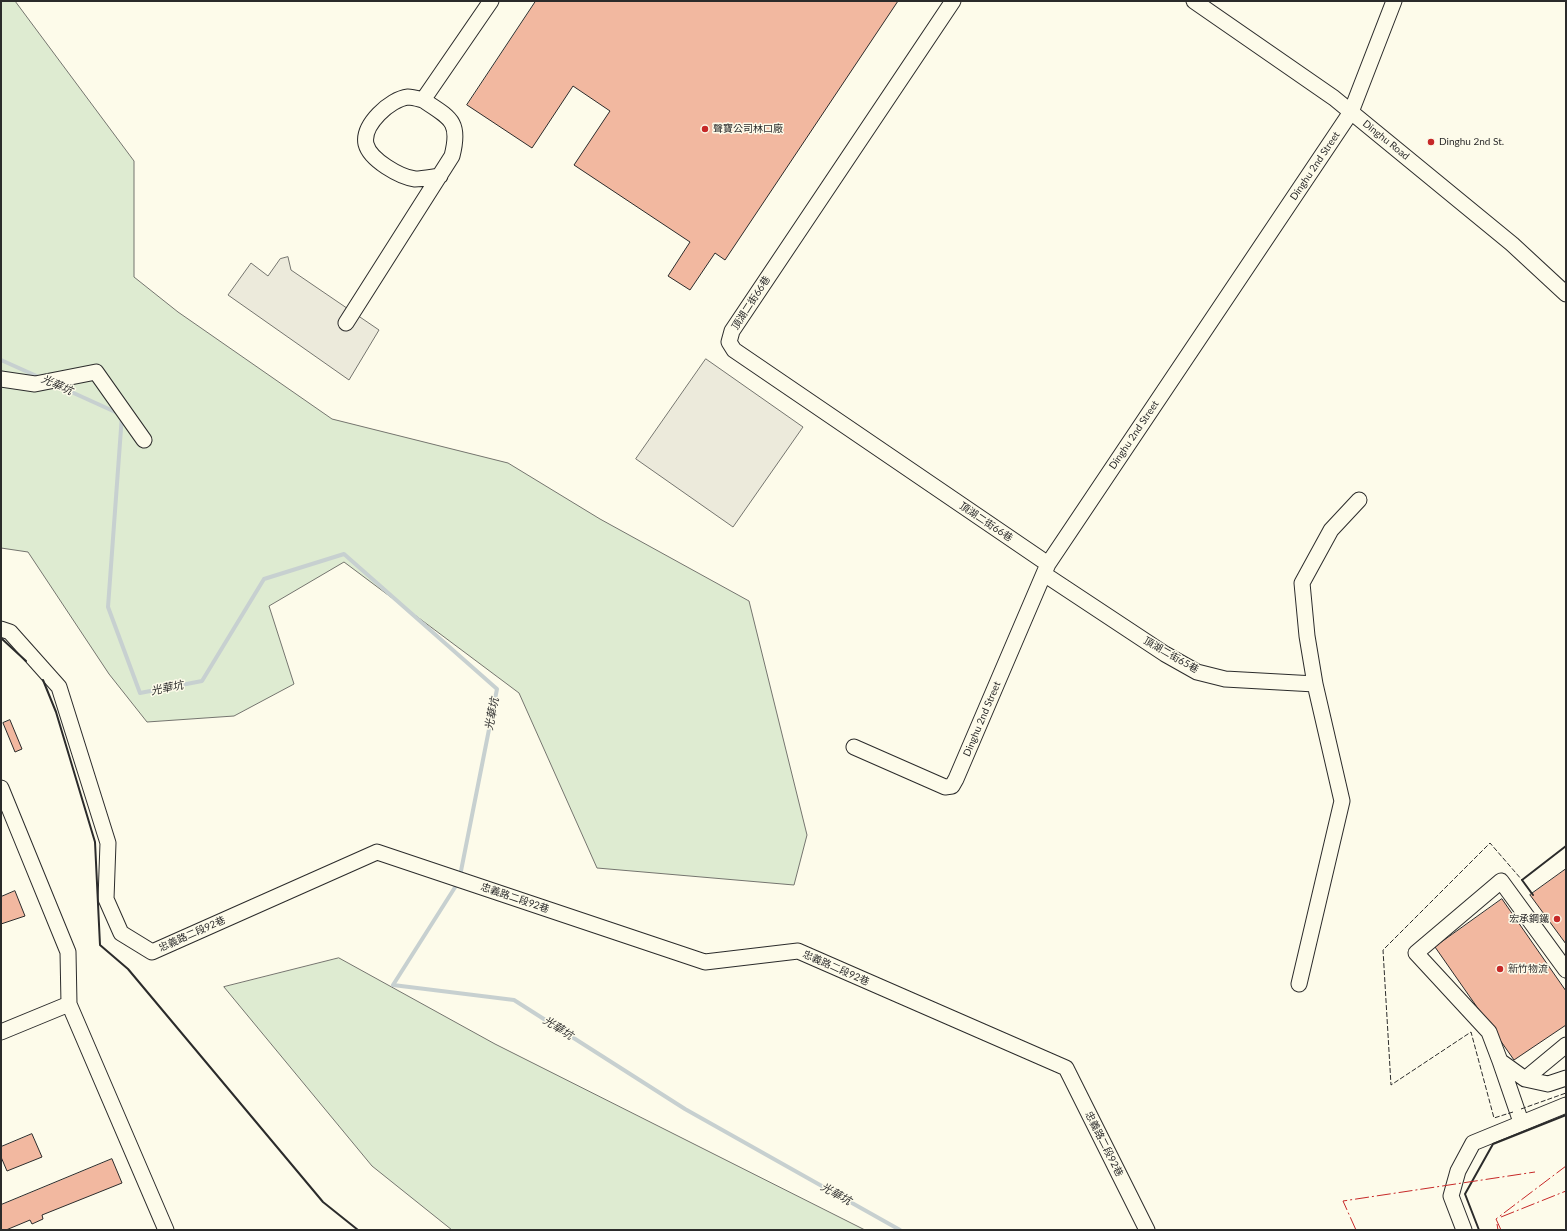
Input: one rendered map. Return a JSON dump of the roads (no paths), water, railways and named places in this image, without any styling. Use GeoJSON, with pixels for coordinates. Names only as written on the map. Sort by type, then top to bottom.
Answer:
{"type":"FeatureCollection","features":[{"type":"Feature","properties":{"kind":"street"},"geometry":{"type":"LineString","coordinates":[[423,100],[491,1]]}},
{"type":"Feature","properties":{"kind":"street","name":"頂湖二街66巷"},"geometry":{"type":"LineString","coordinates":[[952,1],[732,331],[729,342],[734,350],[1046,569]]}},
{"type":"Feature","properties":{"kind":"street","name":"Dinghu Road"},"geometry":{"type":"LineString","coordinates":[[1194,1],[1351,112],[1512,244],[1566,294]]}},
{"type":"Feature","properties":{"kind":"street","name":"Dinghu 2nd Street"},"geometry":{"type":"LineString","coordinates":[[854,748],[945,787],[952,786],[1046,569],[1351,112],[1394,1]]}},
{"type":"Feature","properties":{"kind":"street"},"geometry":{"type":"LineString","coordinates":[[346,323],[440,176],[452,156],[456,138],[450,118],[423,100],[408,97],[393,103],[380,112],[368,129],[366,144],[376,159],[398,174],[415,179],[440,176]]}},
{"type":"Feature","properties":{"kind":"street"},"geometry":{"type":"LineString","coordinates":[[1,379],[35,384],[96,372],[144,440]]}},
{"type":"Feature","properties":{"kind":"street"},"geometry":{"type":"LineString","coordinates":[[1299,984],[1342,801],[1315,684],[1306,636],[1302,583],[1331,530],[1359,500]]}},
{"type":"Feature","properties":{"kind":"street","name":"頂湖二街65巷"},"geometry":{"type":"LineString","coordinates":[[1046,569],[1165,654],[1197,672],[1225,679],[1315,684]]}},
{"type":"Feature","properties":{"kind":"street","name":"忠義路二段92巷"},"geometry":{"type":"LineString","coordinates":[[1,628],[10,632],[59,687],[108,843],[106,899],[121,933],[152,952],[377,852],[705,962],[798,951],[1066,1068],[1147,1230]]}},
{"type":"Feature","properties":{"kind":"street"},"geometry":{"type":"LineString","coordinates":[[1,788],[68,952],[69,1004],[166,1230]]}},
{"type":"Feature","properties":{"kind":"street"},"geometry":{"type":"LineString","coordinates":[[1521,1122],[1489,1032],[1416,953],[1501,881],[1566,970]]}},
{"type":"Feature","properties":{"kind":"street"},"geometry":{"type":"LineString","coordinates":[[1,1032],[69,1004]]}},
{"type":"Feature","properties":{"kind":"street"},"geometry":{"type":"LineString","coordinates":[[1525,1079],[1566,1045]]}},
{"type":"Feature","properties":{"kind":"street"},"geometry":{"type":"LineString","coordinates":[[1500,1061],[1525,1079],[1548,1084],[1566,1078]]}},
{"type":"Feature","properties":{"kind":"street"},"geometry":{"type":"LineString","coordinates":[[1464,1230],[1451,1196],[1458,1171],[1473,1143],[1521,1122],[1566,1105]]}},
{"type":"Feature","properties":{"kind":"waterway","name":"光華坑"},"geometry":{"type":"LineString","coordinates":[[1,360],[41,378]]}},
{"type":"Feature","properties":{"kind":"waterway","name":"光華坑"},"geometry":{"type":"LineString","coordinates":[[56,385],[122,415],[108,607],[140,693],[202,681],[264,579],[344,554],[497,689],[459,881],[393,985],[514,1000],[685,1109],[900,1230]]}},
{"type":"Feature","properties":{"kind":"place","name":"聲寶公司林口廠"},"geometry":{"type":"Point","coordinates":[705,129]}},
{"type":"Feature","properties":{"kind":"place","name":"Dinghu 2nd St."},"geometry":{"type":"Point","coordinates":[1431,142]}},
{"type":"Feature","properties":{"kind":"place","name":"宏承鋼鐵"},"geometry":{"type":"Point","coordinates":[1557,919]}},
{"type":"Feature","properties":{"kind":"place","name":"新竹物流"},"geometry":{"type":"Point","coordinates":[1500,969]}}]}
